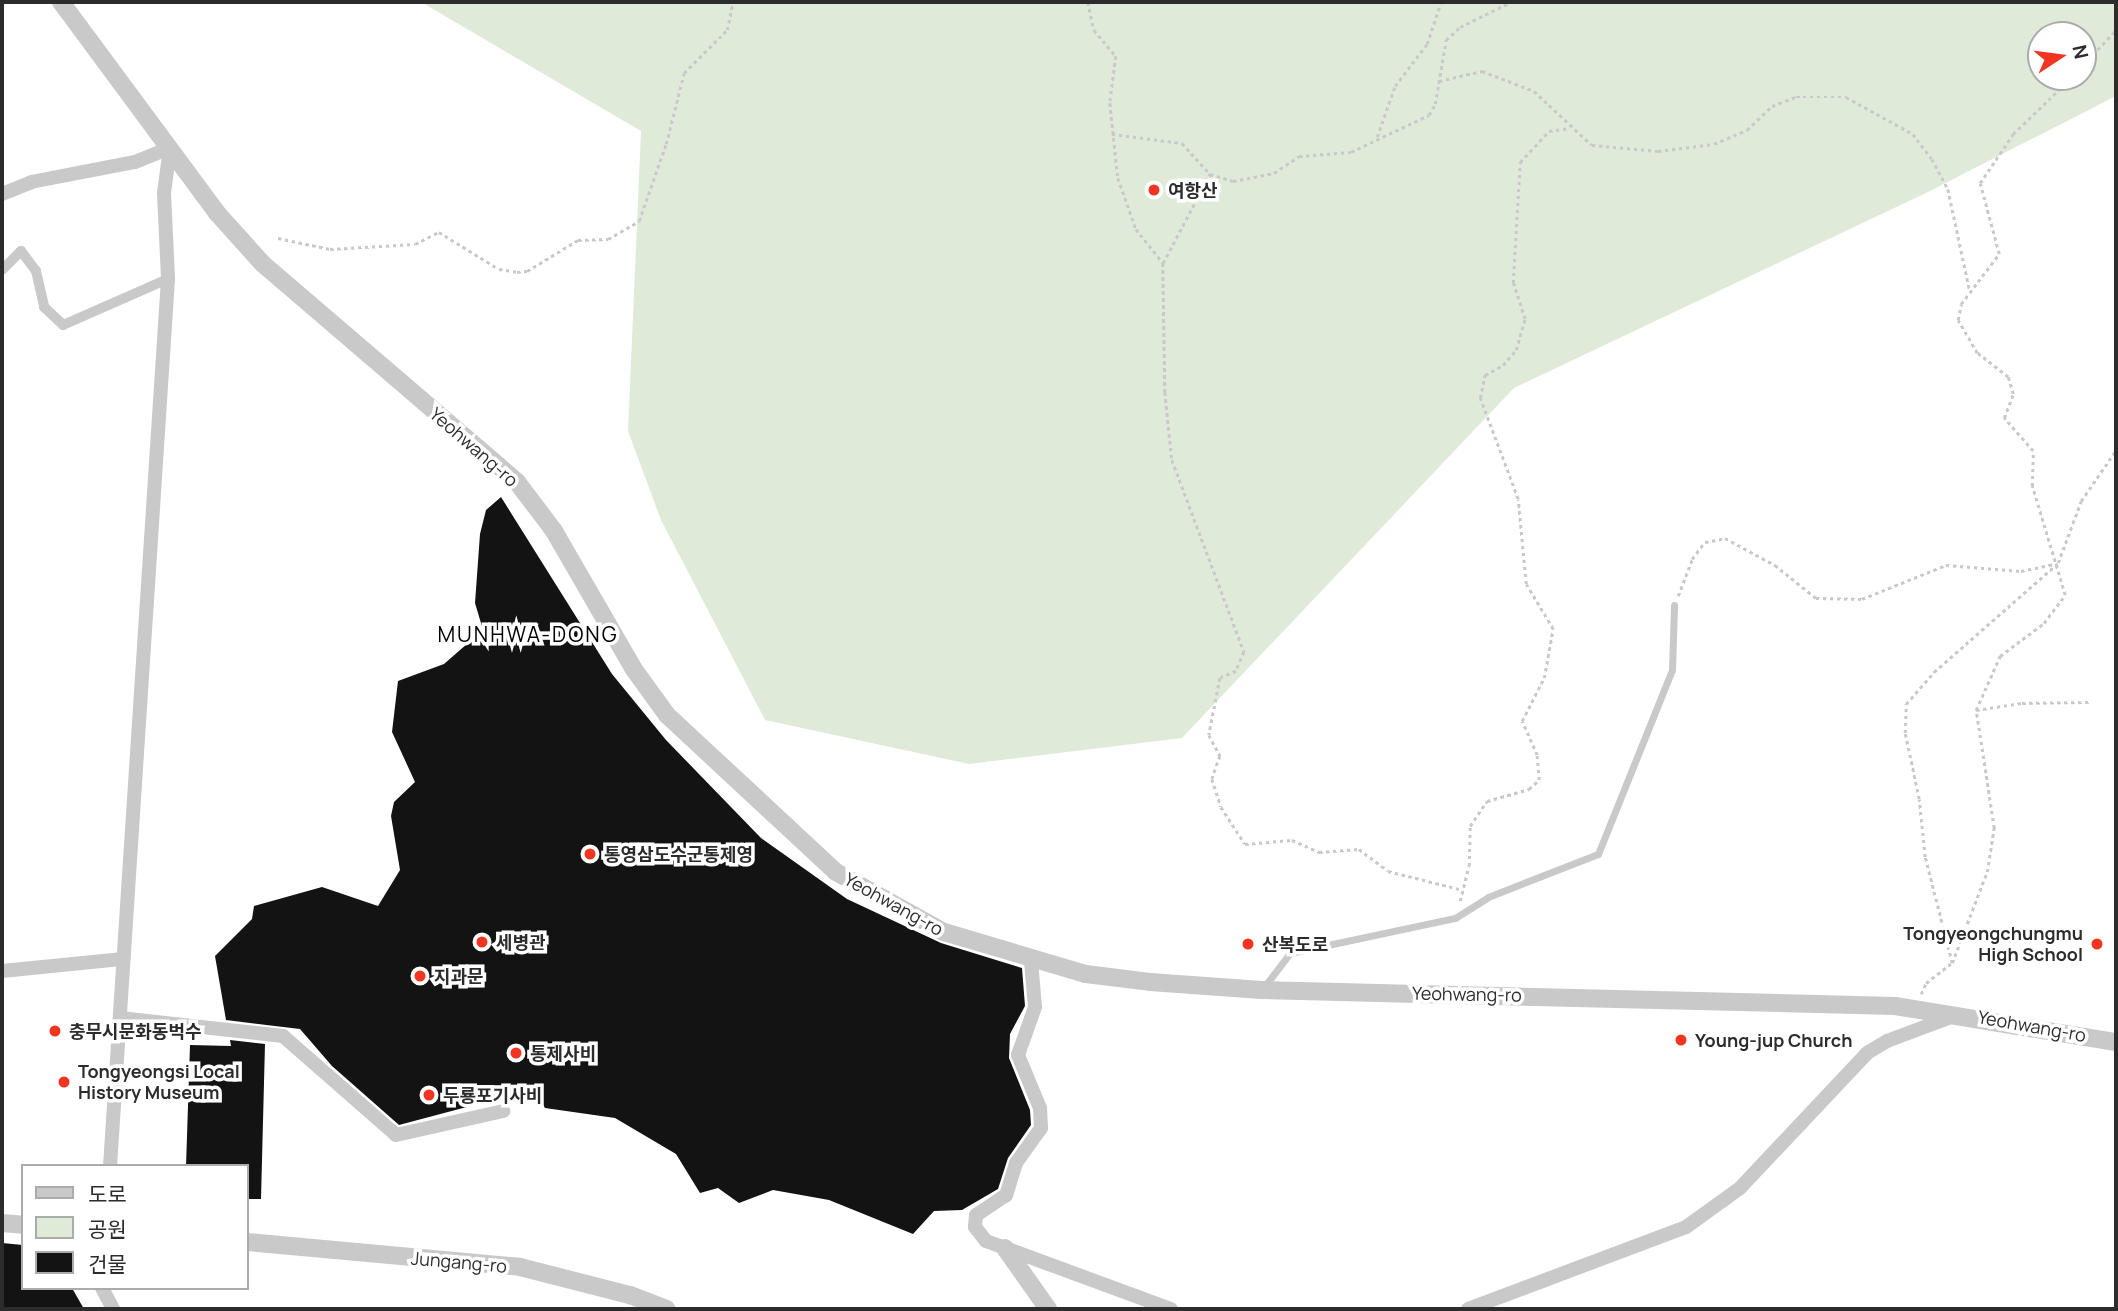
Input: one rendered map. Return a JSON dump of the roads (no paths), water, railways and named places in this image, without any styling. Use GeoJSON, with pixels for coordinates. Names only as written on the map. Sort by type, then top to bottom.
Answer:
{"type":"FeatureCollection","features":[{"type":"Feature","properties":{"kind":"street","name":"Yeohwang-ro"},"geometry":{"type":"LineString","coordinates":[[61,2],[217,212],[263,264],[517,482],[554,531],[633,668],[667,715],[836,872],[944,932],[1031,961],[1086,974],[1262,990],[1914,1008],[2116,1042]]}},
{"type":"Feature","properties":{"kind":"street"},"geometry":{"type":"LineString","coordinates":[[2,194],[31,182],[135,162],[170,148],[164,193],[168,279],[110,1164]]}},
{"type":"Feature","properties":{"kind":"street"},"geometry":{"type":"LineString","coordinates":[[2,270],[20,251],[36,271],[44,307],[63,325],[168,279]]}},
{"type":"Feature","properties":{"kind":"street"},"geometry":{"type":"LineString","coordinates":[[2,971],[123,959]]}},
{"type":"Feature","properties":{"kind":"street"},"geometry":{"type":"LineString","coordinates":[[1031,961],[1035,1007],[1018,1055],[1040,1108],[1041,1128],[1016,1163],[1006,1195],[973,1220],[986,1241],[1171,1309]]}},
{"type":"Feature","properties":{"kind":"street"},"geometry":{"type":"LineString","coordinates":[[1468,1309],[1686,1227],[1740,1188],[1867,1053],[1887,1041],[1962,1014]]}},
{"type":"Feature","properties":{"kind":"street"},"geometry":{"type":"LineString","coordinates":[[120,1017],[283,1036],[396,1135],[503,1111]]}},
{"type":"Feature","properties":{"kind":"street"},"geometry":{"type":"LineString","coordinates":[[2,1223],[21,1225]]}},
{"type":"Feature","properties":{"kind":"street","name":"Jungang-ro"},"geometry":{"type":"LineString","coordinates":[[248,1242],[520,1267],[630,1295],[666,1309]]}},
{"type":"Feature","properties":{"kind":"street"},"geometry":{"type":"LineString","coordinates":[[1005,1248],[1048,1309]]}},
{"type":"Feature","properties":{"kind":"street"},"geometry":{"type":"LineString","coordinates":[[103,1290],[113,1309]]}},
{"type":"Feature","properties":{"kind":"lane"},"geometry":{"type":"LineString","coordinates":[[1262,990],[1290,953],[1455,918],[1488,897],[1598,854],[1672,670],[1674,605]]}},
{"type":"Feature","properties":{"kind":"place","name":"여항산"},"geometry":{"type":"Point","coordinates":[1154,190]}},
{"type":"Feature","properties":{"kind":"place","name":"통영삼도수군통제영"},"geometry":{"type":"Point","coordinates":[590,854]}},
{"type":"Feature","properties":{"kind":"place","name":"세병관"},"geometry":{"type":"Point","coordinates":[482,942]}},
{"type":"Feature","properties":{"kind":"place","name":"산복도로"},"geometry":{"type":"Point","coordinates":[1248,944]}},
{"type":"Feature","properties":{"kind":"place","name":"Tongyeongchungmu High School"},"geometry":{"type":"Point","coordinates":[2097,944]}},
{"type":"Feature","properties":{"kind":"place","name":"지과문"},"geometry":{"type":"Point","coordinates":[420,976]}},
{"type":"Feature","properties":{"kind":"place","name":"충무시문화동벅수"},"geometry":{"type":"Point","coordinates":[55,1031]}},
{"type":"Feature","properties":{"kind":"place","name":"Young-jup Church"},"geometry":{"type":"Point","coordinates":[1681,1040]}},
{"type":"Feature","properties":{"kind":"place","name":"통제사비"},"geometry":{"type":"Point","coordinates":[516,1053]}},
{"type":"Feature","properties":{"kind":"place","name":"Tongyeongsi Local History Museum"},"geometry":{"type":"Point","coordinates":[64,1082]}},
{"type":"Feature","properties":{"kind":"place","name":"두룡포기사비"},"geometry":{"type":"Point","coordinates":[429,1095]}},
{"type":"Feature","properties":{"kind":"district","name":"MUNHWA-DONG"},"geometry":{"type":"Point","coordinates":[528,634]}}]}
